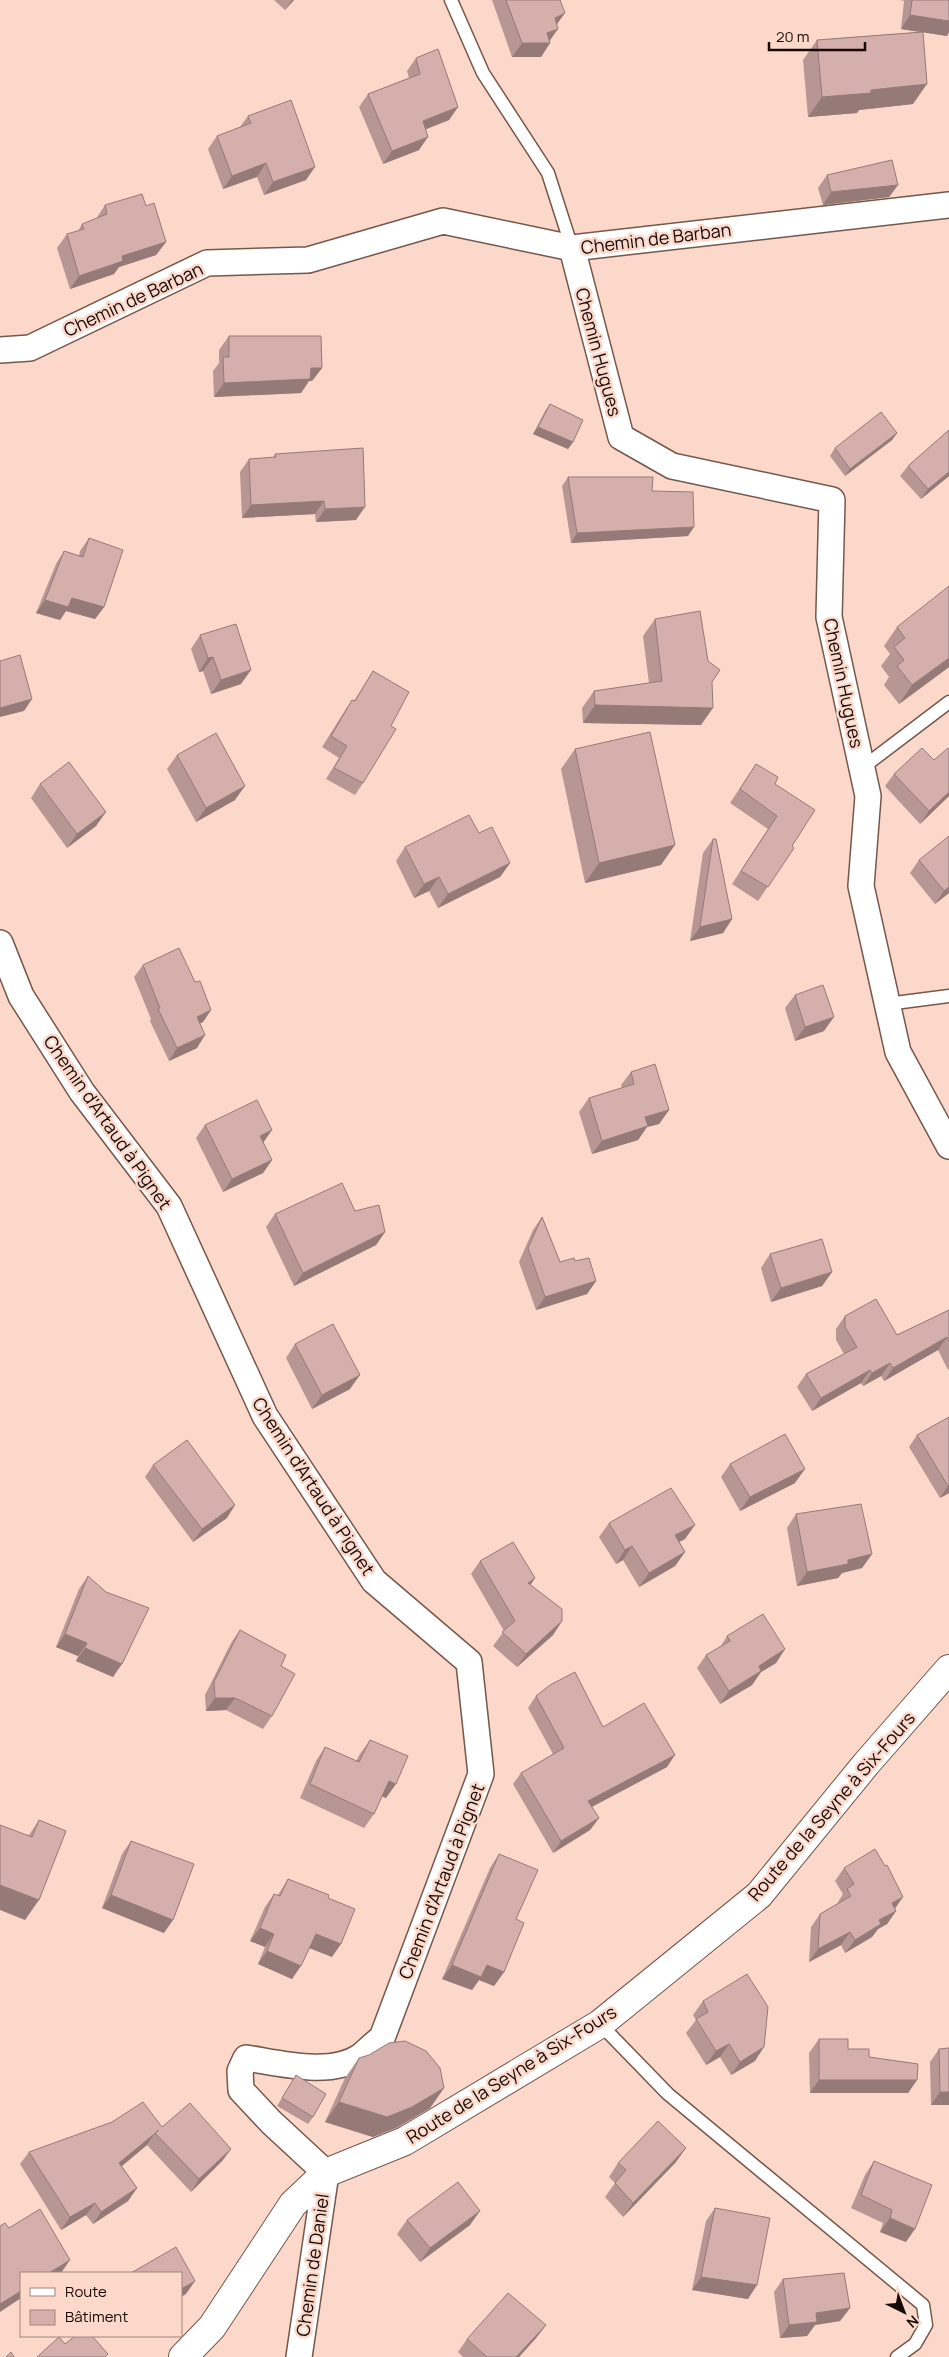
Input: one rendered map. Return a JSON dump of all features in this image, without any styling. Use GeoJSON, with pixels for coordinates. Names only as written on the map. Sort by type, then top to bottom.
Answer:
{"type":"FeatureCollection","features":[{"type":"Feature","properties":{"kind":"street","name":"Chemin de Barban"},"geometry":{"type":"LineString","coordinates":[[0,350],[30,348],[207,263],[308,260],[443,221],[572,248],[949,206]]}},
{"type":"Feature","properties":{"kind":"street","name":"Chemin Hugues"},"geometry":{"type":"LineString","coordinates":[[572,248],[621,437],[672,466],[832,500],[829,617],[868,796],[861,886],[898,1052],[949,1146]]}},
{"type":"Feature","properties":{"kind":"street","name":"Chemin d'Artaud à Pignet"},"geometry":{"type":"LineString","coordinates":[[0,943],[21,996],[82,1092],[169,1206],[265,1416],[374,1581],[469,1662],[481,1774],[382,2038],[360,2057],[328,2067],[300,2067],[246,2058],[240,2071],[241,2090],[271,2122],[326,2173]]}},
{"type":"Feature","properties":{"kind":"street","name":"Route de la Seyne à Six-Fours"},"geometry":{"type":"LineString","coordinates":[[326,2173],[405,2140],[600,2024],[759,1895],[866,1764],[949,1669]]}},
{"type":"Feature","properties":{"kind":"street"},"geometry":{"type":"LineString","coordinates":[[183,2357],[212,2327],[293,2204],[326,2173]]}},
{"type":"Feature","properties":{"kind":"street","name":"Chemin de Daniel"},"geometry":{"type":"LineString","coordinates":[[299,2357],[326,2173]]}},
{"type":"Feature","properties":{"kind":"lane"},"geometry":{"type":"LineString","coordinates":[[451,0],[483,73],[548,173],[572,248]]}},
{"type":"Feature","properties":{"kind":"lane"},"geometry":{"type":"LineString","coordinates":[[862,768],[949,702]]}},
{"type":"Feature","properties":{"kind":"lane"},"geometry":{"type":"LineString","coordinates":[[887,1004],[949,996]]}},
{"type":"Feature","properties":{"kind":"lane"},"geometry":{"type":"LineString","coordinates":[[600,2024],[668,2094],[923,2304],[926,2325],[915,2344],[896,2357]]}},
{"type":"Feature","properties":{"kind":"building"},"geometry":{"type":"Polygon","coordinates":[[[506,0],[560,0],[565,13],[555,18],[558,29],[547,33],[550,43],[522,43],[506,0]]]}},
{"type":"Feature","properties":{"kind":"building"},"geometry":{"type":"Polygon","coordinates":[[[912,0],[949,0],[949,21],[910,15],[912,0]]]}},
{"type":"Feature","properties":{"kind":"building"},"geometry":{"type":"Polygon","coordinates":[[[923,32],[927,84],[871,90],[871,93],[822,97],[817,40],[923,32]]]}},
{"type":"Feature","properties":{"kind":"building"},"geometry":{"type":"Polygon","coordinates":[[[438,49],[458,107],[423,121],[428,137],[392,151],[368,94],[420,74],[416,58],[438,49]]]}},
{"type":"Feature","properties":{"kind":"building"},"geometry":{"type":"Polygon","coordinates":[[[291,100],[315,167],[273,182],[266,163],[232,176],[217,136],[251,123],[248,116],[291,100]]]}},
{"type":"Feature","properties":{"kind":"building"},"geometry":{"type":"Polygon","coordinates":[[[892,160],[898,185],[831,192],[827,175],[892,160]]]}},
{"type":"Feature","properties":{"kind":"building"},"geometry":{"type":"Polygon","coordinates":[[[142,194],[146,206],[154,203],[166,242],[122,256],[123,261],[79,276],[67,234],[84,229],[82,224],[107,214],[105,205],[142,194]]]}},
{"type":"Feature","properties":{"kind":"building"},"geometry":{"type":"Polygon","coordinates":[[[229,336],[321,336],[322,368],[311,368],[310,379],[224,383],[223,357],[229,357],[229,336]]]}},
{"type":"Feature","properties":{"kind":"building"},"geometry":{"type":"Polygon","coordinates":[[[550,404],[583,420],[573,442],[538,427],[550,404]]]}},
{"type":"Feature","properties":{"kind":"building"},"geometry":{"type":"Polygon","coordinates":[[[881,412],[897,433],[850,469],[835,448],[881,412]]]}},
{"type":"Feature","properties":{"kind":"building"},"geometry":{"type":"Polygon","coordinates":[[[949,430],[949,472],[928,489],[908,466],[949,430]]]}},
{"type":"Feature","properties":{"kind":"building"},"geometry":{"type":"Polygon","coordinates":[[[363,448],[365,507],[325,509],[324,501],[251,505],[249,459],[276,457],[275,454],[363,448]]]}},
{"type":"Feature","properties":{"kind":"building"},"geometry":{"type":"Polygon","coordinates":[[[568,477],[653,477],[652,491],[693,492],[694,527],[577,533],[568,477]]]}},
{"type":"Feature","properties":{"kind":"building"},"geometry":{"type":"Polygon","coordinates":[[[89,538],[123,550],[104,607],[72,598],[68,607],[45,600],[64,551],[83,557],[89,538]]]}},
{"type":"Feature","properties":{"kind":"building"},"geometry":{"type":"Polygon","coordinates":[[[949,586],[949,658],[912,685],[897,666],[904,660],[894,647],[905,638],[897,627],[949,586]]]}},
{"type":"Feature","properties":{"kind":"building"},"geometry":{"type":"Polygon","coordinates":[[[700,611],[708,661],[720,670],[712,682],[713,708],[595,705],[594,691],[662,681],[655,619],[700,611]]]}},
{"type":"Feature","properties":{"kind":"building"},"geometry":{"type":"Polygon","coordinates":[[[236,624],[251,670],[221,680],[213,657],[208,658],[200,635],[236,624]]]}},
{"type":"Feature","properties":{"kind":"building"},"geometry":{"type":"Polygon","coordinates":[[[20,655],[32,699],[0,708],[0,661],[20,655]]]}},
{"type":"Feature","properties":{"kind":"building"},"geometry":{"type":"Polygon","coordinates":[[[373,671],[409,692],[391,726],[396,729],[363,783],[334,768],[347,746],[331,736],[352,700],[355,701],[373,671]]]}},
{"type":"Feature","properties":{"kind":"building"},"geometry":{"type":"Polygon","coordinates":[[[650,732],[675,845],[599,863],[575,749],[650,732]]]}},
{"type":"Feature","properties":{"kind":"building"},"geometry":{"type":"Polygon","coordinates":[[[216,733],[245,786],[206,808],[177,755],[216,733]]]}},
{"type":"Feature","properties":{"kind":"building"},"geometry":{"type":"Polygon","coordinates":[[[922,748],[934,760],[948,748],[949,750],[949,792],[929,811],[894,774],[922,748]]]}},
{"type":"Feature","properties":{"kind":"building"},"geometry":{"type":"Polygon","coordinates":[[[69,762],[106,812],[77,834],[40,784],[69,762]]]}},
{"type":"Feature","properties":{"kind":"building"},"geometry":{"type":"Polygon","coordinates":[[[756,764],[778,777],[775,784],[815,810],[792,846],[794,848],[768,887],[741,871],[777,816],[740,789],[756,764]]]}},
{"type":"Feature","properties":{"kind":"building"},"geometry":{"type":"Polygon","coordinates":[[[469,815],[479,833],[492,827],[510,863],[448,894],[439,877],[424,884],[405,847],[469,815]]]}},
{"type":"Feature","properties":{"kind":"building"},"geometry":{"type":"Polygon","coordinates":[[[949,836],[949,887],[944,891],[919,860],[949,836]]]}},
{"type":"Feature","properties":{"kind":"building"},"geometry":{"type":"Polygon","coordinates":[[[713,839],[716,839],[732,919],[700,927],[713,839]]]}},
{"type":"Feature","properties":{"kind":"building"},"geometry":{"type":"Polygon","coordinates":[[[179,948],[195,982],[200,981],[211,1010],[197,1017],[205,1035],[177,1048],[158,1009],[160,1008],[143,965],[179,948]]]}},
{"type":"Feature","properties":{"kind":"building"},"geometry":{"type":"Polygon","coordinates":[[[823,985],[834,1017],[805,1027],[795,995],[823,985]]]}},
{"type":"Feature","properties":{"kind":"building"},"geometry":{"type":"Polygon","coordinates":[[[655,1064],[669,1110],[645,1117],[648,1126],[602,1141],[589,1098],[634,1084],[631,1072],[655,1064]]]}},
{"type":"Feature","properties":{"kind":"building"},"geometry":{"type":"Polygon","coordinates":[[[257,1100],[272,1130],[260,1136],[272,1160],[232,1179],[205,1125],[257,1100]]]}},
{"type":"Feature","properties":{"kind":"building"},"geometry":{"type":"Polygon","coordinates":[[[342,1183],[355,1211],[379,1205],[385,1232],[303,1273],[275,1214],[342,1183]]]}},
{"type":"Feature","properties":{"kind":"building"},"geometry":{"type":"Polygon","coordinates":[[[542,1217],[560,1262],[574,1258],[575,1261],[589,1258],[596,1281],[545,1297],[528,1248],[542,1217]]]}},
{"type":"Feature","properties":{"kind":"building"},"geometry":{"type":"Polygon","coordinates":[[[822,1239],[832,1272],[781,1288],[770,1254],[822,1239]]]}},
{"type":"Feature","properties":{"kind":"building"},"geometry":{"type":"Polygon","coordinates":[[[876,1299],[897,1335],[949,1310],[949,1341],[947,1337],[893,1368],[890,1363],[872,1373],[870,1370],[821,1398],[806,1374],[857,1347],[845,1327],[845,1316],[876,1299]]]}},
{"type":"Feature","properties":{"kind":"building"},"geometry":{"type":"Polygon","coordinates":[[[333,1324],[360,1375],[322,1395],[295,1344],[333,1324]]]}},
{"type":"Feature","properties":{"kind":"building"},"geometry":{"type":"Polygon","coordinates":[[[949,1417],[949,1486],[948,1486],[917,1435],[949,1417]]]}},
{"type":"Feature","properties":{"kind":"building"},"geometry":{"type":"Polygon","coordinates":[[[785,1434],[805,1469],[750,1497],[730,1464],[785,1434]]]}},
{"type":"Feature","properties":{"kind":"building"},"geometry":{"type":"Polygon","coordinates":[[[187,1440],[235,1505],[202,1529],[153,1465],[187,1440]]]}},
{"type":"Feature","properties":{"kind":"building"},"geometry":{"type":"Polygon","coordinates":[[[671,1488],[695,1525],[675,1535],[685,1552],[649,1573],[632,1546],[625,1550],[609,1523],[671,1488]]]}},
{"type":"Feature","properties":{"kind":"building"},"geometry":{"type":"Polygon","coordinates":[[[861,1504],[872,1554],[848,1560],[848,1564],[807,1572],[796,1514],[861,1504]]]}},
{"type":"Feature","properties":{"kind":"building"},"geometry":{"type":"Polygon","coordinates":[[[513,1542],[535,1578],[528,1583],[562,1609],[562,1621],[526,1654],[502,1632],[515,1621],[480,1561],[513,1542]]]}},
{"type":"Feature","properties":{"kind":"building"},"geometry":{"type":"Polygon","coordinates":[[[88,1576],[106,1592],[149,1608],[122,1664],[85,1648],[87,1643],[65,1634],[88,1576]]]}},
{"type":"Feature","properties":{"kind":"building"},"geometry":{"type":"Polygon","coordinates":[[[763,1614],[785,1649],[759,1666],[761,1671],[729,1691],[706,1655],[730,1641],[727,1636],[763,1614]]]}},
{"type":"Feature","properties":{"kind":"building"},"geometry":{"type":"Polygon","coordinates":[[[240,1630],[286,1655],[281,1666],[295,1674],[272,1716],[235,1698],[215,1698],[214,1682],[240,1630]]]}},
{"type":"Feature","properties":{"kind":"building"},"geometry":{"type":"Polygon","coordinates":[[[575,1672],[603,1727],[644,1703],[675,1755],[588,1801],[599,1818],[561,1841],[521,1773],[564,1748],[536,1696],[550,1685],[575,1672]]]}},
{"type":"Feature","properties":{"kind":"building"},"geometry":{"type":"Polygon","coordinates":[[[370,1740],[408,1756],[396,1784],[389,1781],[374,1814],[310,1784],[325,1747],[359,1762],[370,1740]]]}},
{"type":"Feature","properties":{"kind":"building"},"geometry":{"type":"Polygon","coordinates":[[[39,1820],[66,1831],[39,1900],[0,1885],[0,1825],[32,1837],[39,1820]]]}},
{"type":"Feature","properties":{"kind":"building"},"geometry":{"type":"Polygon","coordinates":[[[131,1841],[194,1864],[173,1920],[111,1895],[131,1841]]]}},
{"type":"Feature","properties":{"kind":"building"},"geometry":{"type":"Polygon","coordinates":[[[875,1849],[885,1866],[887,1865],[903,1897],[892,1903],[896,1911],[879,1920],[881,1924],[855,1940],[850,1932],[818,1949],[820,1914],[851,1896],[847,1889],[854,1884],[844,1868],[875,1849]]]}},
{"type":"Feature","properties":{"kind":"building"},"geometry":{"type":"Polygon","coordinates":[[[499,1854],[538,1870],[516,1919],[524,1923],[504,1972],[487,1965],[481,1977],[452,1965],[499,1854]]]}},
{"type":"Feature","properties":{"kind":"building"},"geometry":{"type":"Polygon","coordinates":[[[288,1879],[329,1895],[328,1898],[355,1909],[341,1944],[316,1934],[301,1966],[267,1951],[274,1934],[260,1928],[274,1894],[280,1896],[288,1879]]]}},
{"type":"Feature","properties":{"kind":"building"},"geometry":{"type":"Polygon","coordinates":[[[747,1974],[768,2007],[764,2047],[740,2062],[729,2044],[716,2051],[696,2019],[708,2012],[703,2001],[747,1974]]]}},
{"type":"Feature","properties":{"kind":"building"},"geometry":{"type":"Polygon","coordinates":[[[819,2039],[848,2039],[848,2049],[869,2049],[869,2057],[918,2064],[917,2080],[819,2080],[819,2039]]]}},
{"type":"Feature","properties":{"kind":"building"},"geometry":{"type":"Polygon","coordinates":[[[405,2041],[426,2051],[440,2068],[444,2088],[412,2107],[387,2117],[339,2102],[359,2058],[369,2055],[389,2043],[405,2041]]]}},
{"type":"Feature","properties":{"kind":"building"},"geometry":{"type":"Polygon","coordinates":[[[949,2048],[949,2092],[940,2092],[939,2049],[949,2048]]]}},
{"type":"Feature","properties":{"kind":"building"},"geometry":{"type":"Polygon","coordinates":[[[296,2075],[326,2094],[313,2117],[282,2098],[296,2075]]]}},
{"type":"Feature","properties":{"kind":"building"},"geometry":{"type":"Polygon","coordinates":[[[143,2102],[162,2127],[190,2103],[231,2149],[199,2179],[155,2133],[119,2163],[137,2188],[101,2212],[95,2203],[70,2217],[29,2152],[112,2122],[143,2102]]]}},
{"type":"Feature","properties":{"kind":"building"},"geometry":{"type":"Polygon","coordinates":[[[658,2121],[686,2148],[633,2203],[615,2183],[626,2170],[618,2163],[658,2121]]]}},
{"type":"Feature","properties":{"kind":"building"},"geometry":{"type":"Polygon","coordinates":[[[874,2161],[932,2185],[915,2229],[890,2218],[892,2210],[861,2195],[874,2161]]]}},
{"type":"Feature","properties":{"kind":"building"},"geometry":{"type":"Polygon","coordinates":[[[458,2182],[480,2211],[430,2248],[407,2220],[458,2182]]]}},
{"type":"Feature","properties":{"kind":"building"},"geometry":{"type":"Polygon","coordinates":[[[715,2208],[770,2218],[757,2285],[701,2277],[715,2208]]]}},
{"type":"Feature","properties":{"kind":"building"},"geometry":{"type":"Polygon","coordinates":[[[40,2209],[70,2260],[51,2272],[20,2272],[20,2292],[0,2304],[0,2226],[5,2223],[9,2228],[40,2209]]]}},
{"type":"Feature","properties":{"kind":"building"},"geometry":{"type":"Polygon","coordinates":[[[176,2247],[195,2281],[182,2288],[182,2272],[133,2272],[176,2247]]]}},
{"type":"Feature","properties":{"kind":"building"},"geometry":{"type":"Polygon","coordinates":[[[844,2273],[850,2308],[816,2313],[817,2322],[789,2325],[783,2279],[844,2273]]]}},
{"type":"Feature","properties":{"kind":"building"},"geometry":{"type":"Polygon","coordinates":[[[508,2293],[546,2325],[516,2357],[487,2357],[467,2339],[508,2293]]]}},
{"type":"Feature","properties":{"kind":"building"},"geometry":{"type":"Polygon","coordinates":[[[59,2337],[65,2344],[74,2337],[93,2337],[108,2354],[105,2357],[37,2357],[59,2337]]]}},
{"type":"Feature","properties":{"kind":"building"},"geometry":{"type":"Polygon","coordinates":[[[11,2352],[14,2357],[6,2357],[11,2352]]]}}]}
